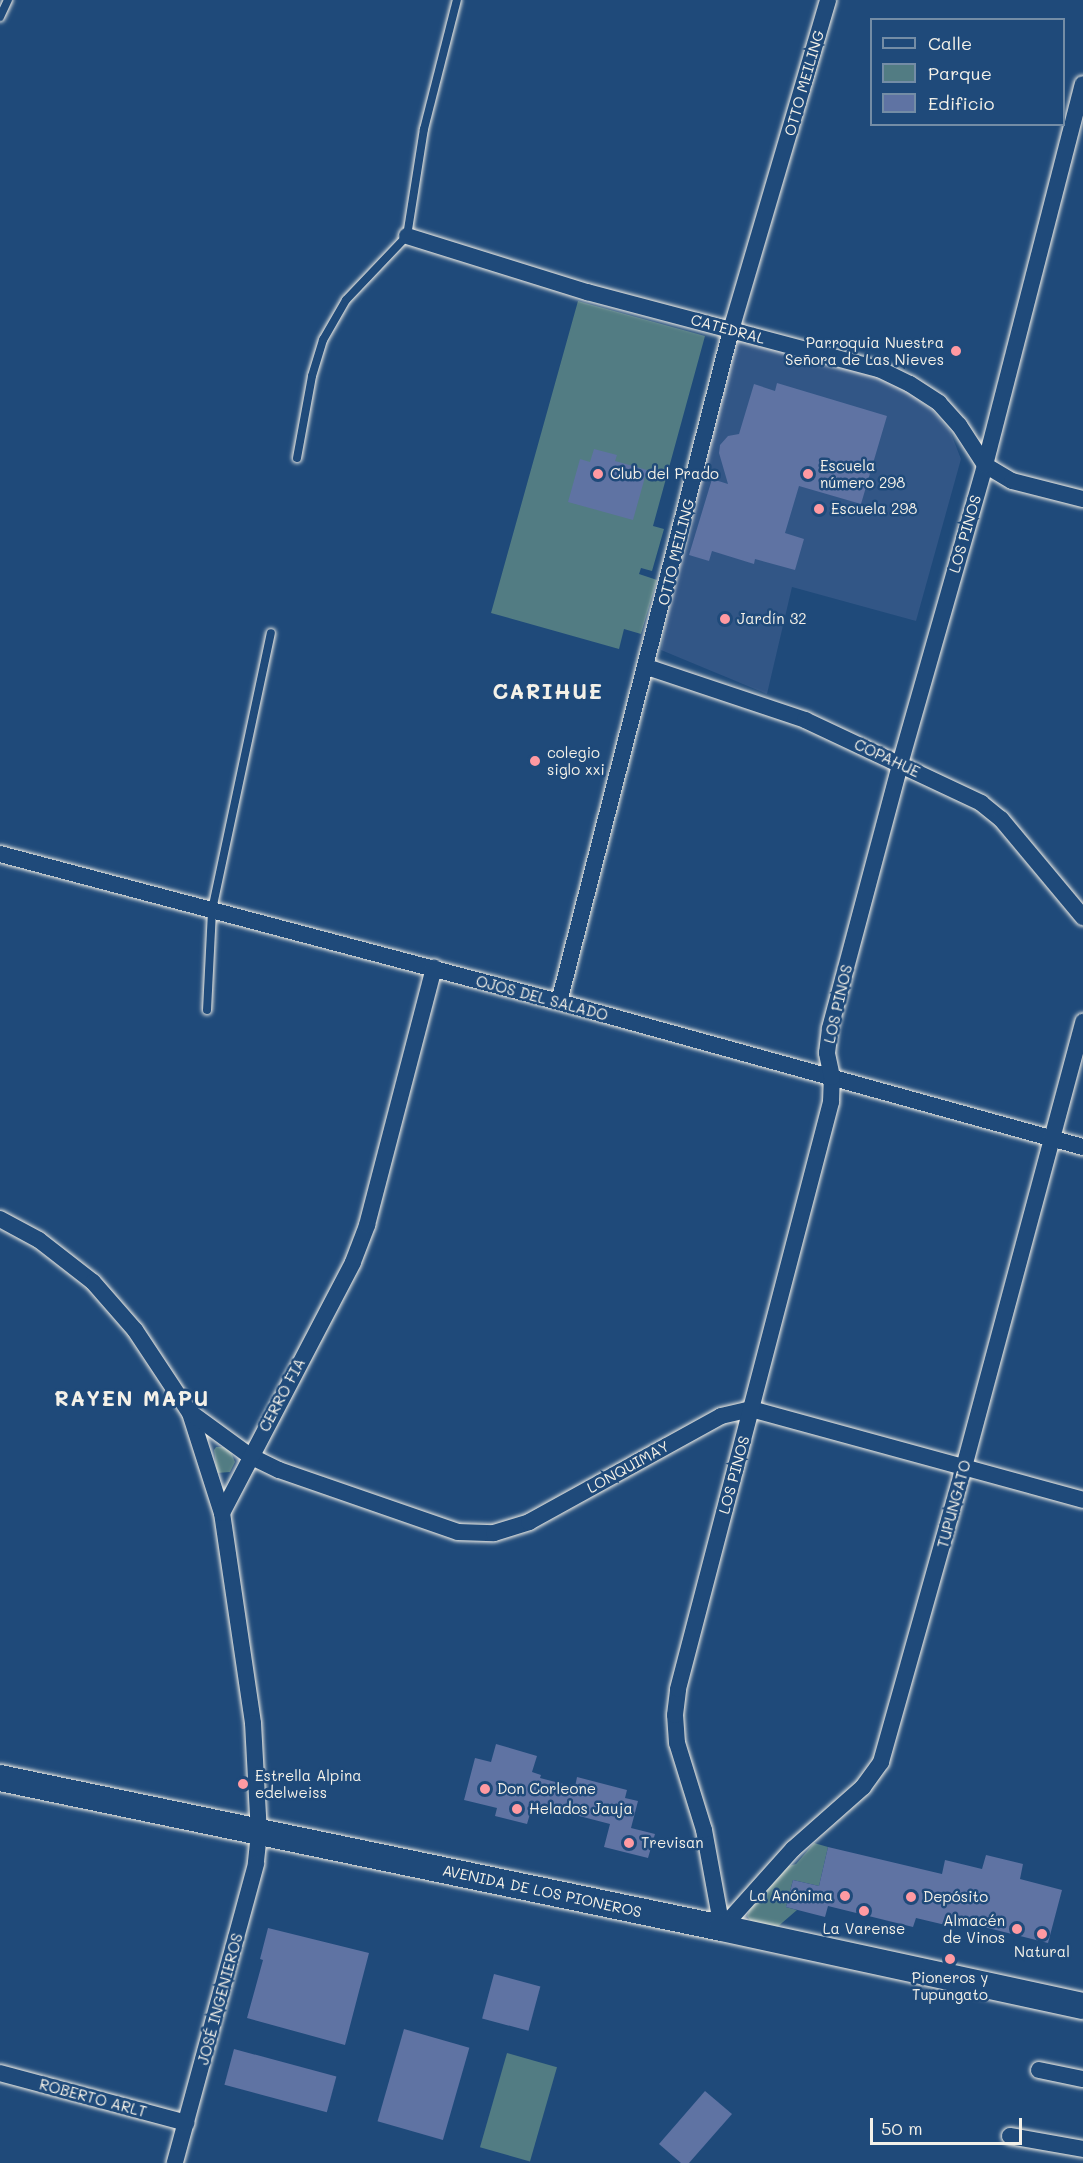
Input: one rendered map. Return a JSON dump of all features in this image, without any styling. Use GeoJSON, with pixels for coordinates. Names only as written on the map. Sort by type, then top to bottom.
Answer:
{"type":"FeatureCollection","features":[{"type":"Feature","properties":{"kind":"main road","name":"AVENIDA DE LOS PIONEROS"},"geometry":{"type":"LineString","coordinates":[[0,1778],[722,1928],[1083,2006]]}},
{"type":"Feature","properties":{"kind":"street","name":"OTTO MEILING"},"geometry":{"type":"LineString","coordinates":[[559,1002],[647,666],[731,330],[828,0]]}},
{"type":"Feature","properties":{"kind":"street","name":"LOS PINOS"},"geometry":{"type":"LineString","coordinates":[[722,1928],[704,1830],[677,1743],[675,1715],[678,1689],[831,1102],[832,1077],[827,1053],[830,1028],[900,764],[985,465],[1083,84]]}},
{"type":"Feature","properties":{"kind":"street","name":"CATEDRAL"},"geometry":{"type":"LineString","coordinates":[[406,236],[587,292],[879,369],[910,384],[939,403],[959,425],[985,465],[1012,481],[1083,498]]}},
{"type":"Feature","properties":{"kind":"street","name":"COPAHUE"},"geometry":{"type":"LineString","coordinates":[[647,666],[805,720],[981,803],[1001,819],[1083,917]]}},
{"type":"Feature","properties":{"kind":"street","name":"OJOS DEL SALADO"},"geometry":{"type":"LineString","coordinates":[[0,854],[434,968],[1083,1148]]}},
{"type":"Feature","properties":{"kind":"street","name":"CERRO FIA"},"geometry":{"type":"LineString","coordinates":[[222,1513],[353,1262],[367,1225],[434,968]]}},
{"type":"Feature","properties":{"kind":"street","name":"TUPUNGATO"},"geometry":{"type":"LineString","coordinates":[[722,1928],[793,1849],[863,1787],[881,1762],[1054,1140],[1083,1022]]}},
{"type":"Feature","properties":{"kind":"street","name":"LONQUIMAY"},"geometry":{"type":"LineString","coordinates":[[0,1219],[39,1240],[93,1282],[135,1330],[190,1413],[222,1513]]}},
{"type":"Feature","properties":{"kind":"street","name":"LONQUIMAY"},"geometry":{"type":"LineString","coordinates":[[190,1413],[250,1456],[279,1470],[458,1532],[494,1533],[529,1522],[721,1416],[751,1409],[1083,1500]]}},
{"type":"Feature","properties":{"kind":"street"},"geometry":{"type":"LineString","coordinates":[[222,1513],[253,1723],[259,1790],[259,1833]]}},
{"type":"Feature","properties":{"kind":"street","name":"JOSÉ INGENIEROS"},"geometry":{"type":"LineString","coordinates":[[175,2163],[256,1864],[259,1833]]}},
{"type":"Feature","properties":{"kind":"street"},"geometry":{"type":"LineString","coordinates":[[1039,2070],[1083,2079]]}},
{"type":"Feature","properties":{"kind":"street","name":"ROBERTO ARLT"},"geometry":{"type":"LineString","coordinates":[[0,2073],[186,2123]]}},
{"type":"Feature","properties":{"kind":"street"},"geometry":{"type":"LineString","coordinates":[[1010,2136],[1083,2149]]}},
{"type":"Feature","properties":{"kind":"lane"},"geometry":{"type":"LineString","coordinates":[[0,17],[8,0]]}},
{"type":"Feature","properties":{"kind":"lane"},"geometry":{"type":"LineString","coordinates":[[297,458],[312,375],[323,340],[346,300],[406,236],[424,129],[457,0]]}},
{"type":"Feature","properties":{"kind":"lane"},"geometry":{"type":"LineString","coordinates":[[207,1010],[212,910],[271,633]]}},
{"type":"Feature","properties":{"kind":"shaded area","name":"Escuela 298"},"geometry":{"type":"Polygon","coordinates":[[[735,337],[891,378],[932,410],[950,431],[961,459],[916,621],[792,587],[767,694],[661,650],[678,559],[735,337]]]}},
{"type":"Feature","properties":{"kind":"green space","name":"Club del Prado"},"geometry":{"type":"Polygon","coordinates":[[[578,301],[705,336],[653,526],[664,529],[652,571],[641,568],[639,574],[657,580],[641,634],[624,629],[619,649],[491,613],[578,301]]]}},
{"type":"Feature","properties":{"kind":"green space"},"geometry":{"type":"Polygon","coordinates":[[[216,1447],[223,1447],[231,1452],[235,1462],[230,1472],[217,1473],[214,1450],[216,1447]]]}},
{"type":"Feature","properties":{"kind":"green space"},"geometry":{"type":"Polygon","coordinates":[[[814,1843],[828,1847],[819,1886],[793,1880],[786,1907],[797,1910],[775,1929],[752,1923],[747,1916],[750,1909],[785,1867],[796,1864],[814,1843]]]}},
{"type":"Feature","properties":{"kind":"green space"},"geometry":{"type":"Polygon","coordinates":[[[507,2053],[557,2067],[530,2162],[480,2147],[507,2053]]]}},
{"type":"Feature","properties":{"kind":"building","name":"Escuela número 298"},"geometry":{"type":"Polygon","coordinates":[[[777,383],[887,416],[861,504],[799,486],[785,533],[804,539],[795,570],[755,559],[754,564],[712,551],[709,561],[689,555],[712,479],[728,484],[719,453],[720,445],[728,436],[739,434],[754,384],[775,391],[777,383]]]}},
{"type":"Feature","properties":{"kind":"building"},"geometry":{"type":"Polygon","coordinates":[[[594,449],[617,455],[615,461],[647,470],[633,520],[568,502],[580,459],[590,462],[594,449]]]}},
{"type":"Feature","properties":{"kind":"building"},"geometry":{"type":"Polygon","coordinates":[[[496,1744],[537,1756],[532,1772],[541,1775],[540,1778],[575,1787],[577,1777],[627,1790],[625,1798],[638,1801],[631,1828],[655,1834],[648,1858],[604,1847],[610,1824],[533,1804],[527,1824],[495,1816],[497,1808],[464,1800],[475,1758],[491,1762],[496,1744]]]}},
{"type":"Feature","properties":{"kind":"building"},"geometry":{"type":"Polygon","coordinates":[[[828,1847],[942,1874],[945,1860],[982,1869],[986,1855],[1023,1864],[1020,1879],[1062,1890],[1048,1943],[960,1921],[958,1928],[916,1918],[913,1927],[828,1906],[825,1917],[786,1907],[793,1880],[819,1886],[828,1847]]]}},
{"type":"Feature","properties":{"kind":"building"},"geometry":{"type":"Polygon","coordinates":[[[268,1928],[369,1953],[345,2045],[247,2018],[263,1960],[260,1959],[268,1928]]]}},
{"type":"Feature","properties":{"kind":"building"},"geometry":{"type":"Polygon","coordinates":[[[494,1974],[540,1986],[528,2031],[482,2018],[494,1974]]]}},
{"type":"Feature","properties":{"kind":"building"},"geometry":{"type":"Polygon","coordinates":[[[404,2029],[469,2048],[443,2140],[378,2121],[404,2029]]]}},
{"type":"Feature","properties":{"kind":"building"},"geometry":{"type":"Polygon","coordinates":[[[234,2049],[336,2076],[327,2112],[224,2085],[234,2049]]]}},
{"type":"Feature","properties":{"kind":"building"},"geometry":{"type":"Polygon","coordinates":[[[705,2091],[732,2114],[689,2163],[681,2163],[659,2144],[705,2091]]]}},
{"type":"Feature","properties":{"kind":"place","name":"Parroquia Nuestra Señora de Las Nieves"},"geometry":{"type":"Point","coordinates":[956,351]}},
{"type":"Feature","properties":{"kind":"place","name":"Club del Prado"},"geometry":{"type":"Point","coordinates":[598,474]}},
{"type":"Feature","properties":{"kind":"place","name":"Escuela número 298"},"geometry":{"type":"Point","coordinates":[808,474]}},
{"type":"Feature","properties":{"kind":"place","name":"Escuela 298"},"geometry":{"type":"Point","coordinates":[819,509]}},
{"type":"Feature","properties":{"kind":"place","name":"Jardín 32"},"geometry":{"type":"Point","coordinates":[725,619]}},
{"type":"Feature","properties":{"kind":"place","name":"colegio siglo xxi"},"geometry":{"type":"Point","coordinates":[535,761]}},
{"type":"Feature","properties":{"kind":"place","name":"Estrella Alpina edelweiss"},"geometry":{"type":"Point","coordinates":[243,1784]}},
{"type":"Feature","properties":{"kind":"place","name":"Don Corleone"},"geometry":{"type":"Point","coordinates":[485,1789]}},
{"type":"Feature","properties":{"kind":"place","name":"Helados Jauja"},"geometry":{"type":"Point","coordinates":[517,1809]}},
{"type":"Feature","properties":{"kind":"place","name":"Trevisan"},"geometry":{"type":"Point","coordinates":[629,1843]}},
{"type":"Feature","properties":{"kind":"place","name":"La Anónima"},"geometry":{"type":"Point","coordinates":[845,1896]}},
{"type":"Feature","properties":{"kind":"place","name":"Depósito"},"geometry":{"type":"Point","coordinates":[911,1897]}},
{"type":"Feature","properties":{"kind":"place","name":"La Varense"},"geometry":{"type":"Point","coordinates":[864,1911]}},
{"type":"Feature","properties":{"kind":"place","name":"Almacén de Vinos"},"geometry":{"type":"Point","coordinates":[1017,1929]}},
{"type":"Feature","properties":{"kind":"place","name":"Natural"},"geometry":{"type":"Point","coordinates":[1042,1934]}},
{"type":"Feature","properties":{"kind":"place","name":"Pioneros y Tupungato"},"geometry":{"type":"Point","coordinates":[950,1959]}},
{"type":"Feature","properties":{"kind":"district","name":"CARIHUE"},"geometry":{"type":"Point","coordinates":[548,691]}},
{"type":"Feature","properties":{"kind":"district","name":"RAYEN MAPU"},"geometry":{"type":"Point","coordinates":[132,1398]}}]}
